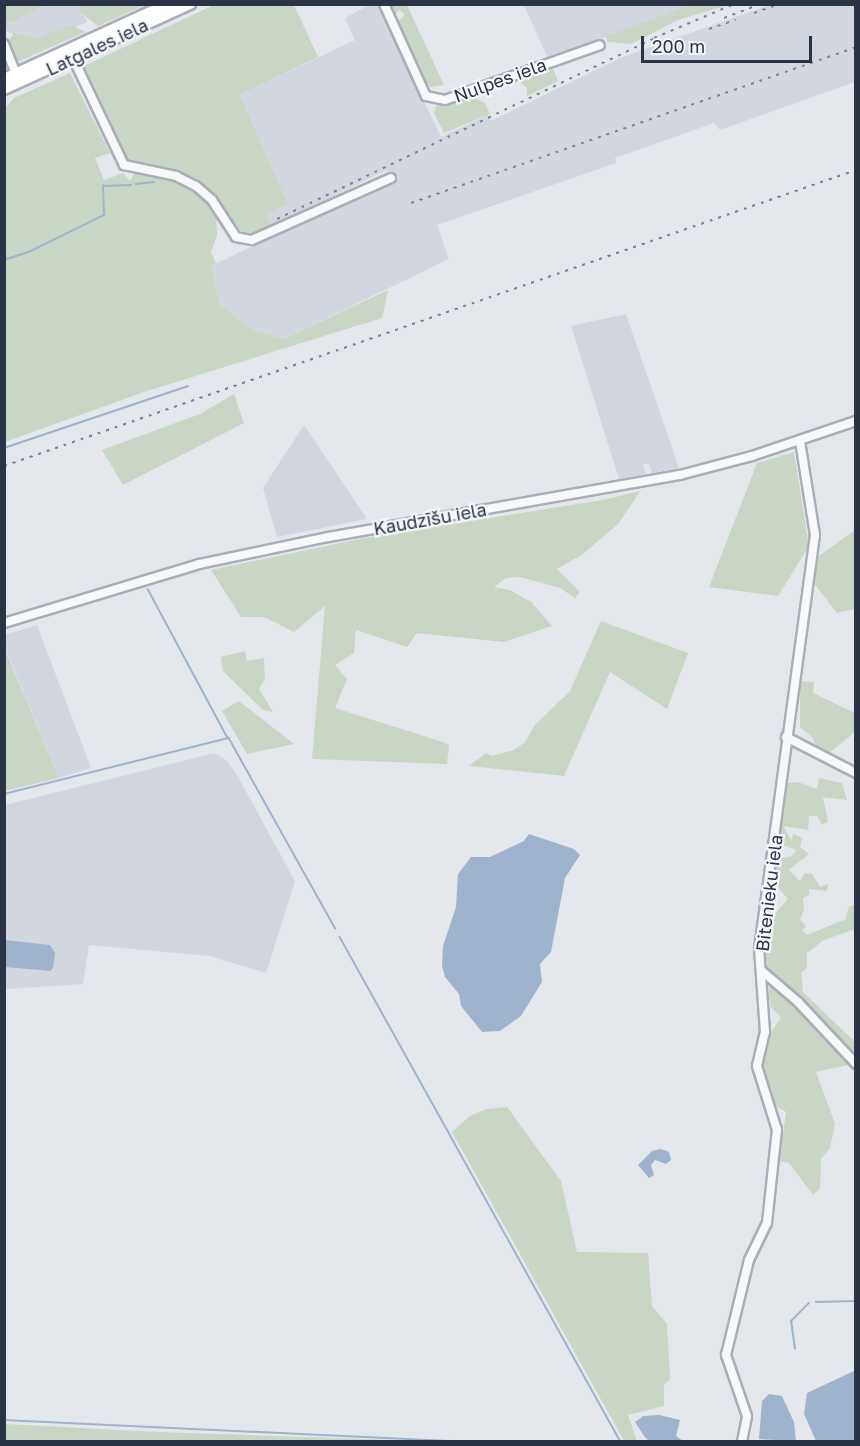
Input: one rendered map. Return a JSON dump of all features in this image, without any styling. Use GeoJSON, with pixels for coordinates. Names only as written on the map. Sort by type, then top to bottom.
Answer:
{"type":"FeatureCollection","features":[{"type":"Feature","properties":{"kind":"highway","name":"Latgales iela"},"geometry":{"type":"LineString","coordinates":[[4,89],[168,4]]}},
{"type":"Feature","properties":{"kind":"highway","name":"Latgales iela"},"geometry":{"type":"LineString","coordinates":[[4,79],[71,54],[190,4]]}},
{"type":"Feature","properties":{"kind":"street","name":"Nulpes iela"},"geometry":{"type":"LineString","coordinates":[[384,4],[426,96],[445,100],[600,45]]}},
{"type":"Feature","properties":{"kind":"street"},"geometry":{"type":"LineString","coordinates":[[4,44],[16,74]]}},
{"type":"Feature","properties":{"kind":"street"},"geometry":{"type":"LineString","coordinates":[[71,54],[123,165],[176,176],[196,186],[212,200],[236,237],[252,240],[391,178]]}},
{"type":"Feature","properties":{"kind":"street","name":"Kaudzīšu iela"},"geometry":{"type":"LineString","coordinates":[[4,623],[199,564],[328,537],[680,475],[800,441],[855,421]]}},
{"type":"Feature","properties":{"kind":"street","name":"Bitenieku iela"},"geometry":{"type":"LineString","coordinates":[[742,1442],[747,1416],[726,1355],[749,1260],[767,1223],[777,1130],[758,1066],[765,1032],[759,949],[780,813],[786,737],[815,535],[800,441]]}},
{"type":"Feature","properties":{"kind":"street"},"geometry":{"type":"LineString","coordinates":[[786,737],[855,773]]}},
{"type":"Feature","properties":{"kind":"street"},"geometry":{"type":"LineString","coordinates":[[762,971],[805,1010],[855,1064]]}},
{"type":"Feature","properties":{"kind":"shaded area"},"geometry":{"type":"Polygon","coordinates":[[[78,4],[87,22],[32,45],[5,30],[4,19],[36,5],[78,4]]]}},
{"type":"Feature","properties":{"kind":"shaded area"},"geometry":{"type":"Polygon","coordinates":[[[369,5],[378,5],[441,137],[488,115],[491,121],[620,58],[769,5],[855,5],[855,82],[720,130],[714,123],[615,158],[616,163],[437,225],[449,259],[283,339],[254,330],[220,305],[211,266],[392,180],[387,170],[272,226],[267,215],[288,204],[240,95],[355,40],[345,18],[369,5]]]}},
{"type":"Feature","properties":{"kind":"shaded area"},"geometry":{"type":"Polygon","coordinates":[[[524,5],[690,5],[548,59],[524,5]]]}},
{"type":"Feature","properties":{"kind":"shaded area"},"geometry":{"type":"Polygon","coordinates":[[[626,314],[679,468],[652,473],[648,463],[643,465],[646,474],[619,479],[571,326],[626,314]]]}},
{"type":"Feature","properties":{"kind":"shaded area"},"geometry":{"type":"Polygon","coordinates":[[[304,425],[367,519],[277,537],[263,488],[304,425]]]}},
{"type":"Feature","properties":{"kind":"shaded area"},"geometry":{"type":"Polygon","coordinates":[[[37,625],[91,768],[59,778],[5,647],[4,635],[37,625]]]}},
{"type":"Feature","properties":{"kind":"shaded area"},"geometry":{"type":"Polygon","coordinates":[[[214,753],[226,760],[236,773],[295,881],[266,973],[210,956],[89,945],[83,984],[5,989],[5,805],[214,753]]]}},
{"type":"Feature","properties":{"kind":"green space"},"geometry":{"type":"Polygon","coordinates":[[[6,4],[45,5],[12,22],[5,20],[6,4]]]}},
{"type":"Feature","properties":{"kind":"green space"},"geometry":{"type":"Polygon","coordinates":[[[79,4],[145,5],[98,26],[79,11],[79,4]]]}},
{"type":"Feature","properties":{"kind":"green space"},"geometry":{"type":"Polygon","coordinates":[[[214,5],[294,5],[318,57],[240,95],[288,204],[267,215],[272,226],[254,234],[243,232],[231,223],[219,205],[189,176],[126,159],[113,137],[84,66],[214,5]]]}},
{"type":"Feature","properties":{"kind":"green space"},"geometry":{"type":"Polygon","coordinates":[[[386,5],[407,5],[444,85],[430,87],[415,68],[396,24],[405,14],[399,10],[394,17],[386,5]]]}},
{"type":"Feature","properties":{"kind":"green space"},"geometry":{"type":"Polygon","coordinates":[[[690,5],[728,5],[678,20],[631,44],[608,42],[606,36],[690,5]]]}},
{"type":"Feature","properties":{"kind":"green space"},"geometry":{"type":"Polygon","coordinates":[[[71,25],[86,32],[17,62],[9,40],[14,33],[35,39],[71,25]]]}},
{"type":"Feature","properties":{"kind":"green space"},"geometry":{"type":"Polygon","coordinates":[[[553,68],[558,81],[527,96],[527,88],[518,80],[553,68]]]}},
{"type":"Feature","properties":{"kind":"green space"},"geometry":{"type":"Polygon","coordinates":[[[70,73],[110,153],[95,158],[104,180],[123,173],[130,181],[135,172],[184,183],[199,193],[216,214],[217,235],[211,252],[216,263],[211,266],[220,305],[254,330],[283,339],[388,290],[382,318],[144,392],[5,442],[5,108],[14,98],[70,73]]]}},
{"type":"Feature","properties":{"kind":"green space"},"geometry":{"type":"Polygon","coordinates":[[[470,95],[485,103],[490,114],[444,133],[434,113],[436,107],[441,102],[470,95]]]}},
{"type":"Feature","properties":{"kind":"green space"},"geometry":{"type":"Polygon","coordinates":[[[234,394],[244,423],[123,485],[102,450],[200,414],[234,394]]]}},
{"type":"Feature","properties":{"kind":"green space"},"geometry":{"type":"Polygon","coordinates":[[[794,452],[809,546],[778,596],[709,587],[757,463],[794,452]]]}},
{"type":"Feature","properties":{"kind":"green space"},"geometry":{"type":"Polygon","coordinates":[[[640,491],[619,523],[583,554],[557,569],[580,592],[575,598],[560,588],[520,577],[506,578],[494,587],[510,590],[531,602],[552,626],[504,642],[417,633],[407,647],[356,630],[354,653],[335,665],[347,679],[335,708],[449,745],[447,764],[312,759],[325,606],[294,632],[264,617],[241,617],[211,570],[364,538],[603,500],[640,491]]]}},
{"type":"Feature","properties":{"kind":"green space"},"geometry":{"type":"Polygon","coordinates":[[[855,530],[855,609],[837,613],[813,582],[816,558],[855,530]]]}},
{"type":"Feature","properties":{"kind":"green space"},"geometry":{"type":"Polygon","coordinates":[[[601,621],[688,653],[667,709],[610,672],[564,776],[469,766],[486,753],[492,756],[514,750],[525,742],[535,725],[570,691],[601,621]]]}},
{"type":"Feature","properties":{"kind":"green space"},"geometry":{"type":"Polygon","coordinates":[[[4,647],[59,778],[5,791],[4,791],[4,647]]]}},
{"type":"Feature","properties":{"kind":"green space"},"geometry":{"type":"Polygon","coordinates":[[[245,651],[247,661],[264,658],[265,679],[259,689],[273,712],[263,710],[223,671],[221,657],[245,651]]]}},
{"type":"Feature","properties":{"kind":"green space"},"geometry":{"type":"Polygon","coordinates":[[[800,681],[814,682],[813,693],[855,713],[855,732],[829,753],[818,749],[812,737],[800,727],[800,681]]]}},
{"type":"Feature","properties":{"kind":"green space"},"geometry":{"type":"Polygon","coordinates":[[[239,701],[294,744],[247,754],[222,711],[239,701]]]}},
{"type":"Feature","properties":{"kind":"green space"},"geometry":{"type":"Polygon","coordinates":[[[819,778],[842,783],[847,800],[823,797],[828,821],[822,825],[817,816],[809,816],[808,830],[783,826],[792,841],[793,834],[802,838],[800,847],[809,854],[789,870],[800,881],[805,873],[812,874],[820,887],[828,884],[827,891],[809,889],[809,895],[803,898],[804,911],[800,919],[806,926],[802,930],[807,935],[846,919],[849,906],[855,905],[855,929],[824,940],[807,953],[807,968],[801,973],[803,992],[855,1042],[856,1059],[848,1065],[816,1072],[835,1124],[830,1148],[821,1159],[820,1188],[813,1195],[789,1163],[779,1161],[786,1112],[774,1105],[760,1066],[771,1032],[781,1018],[770,1006],[765,948],[772,917],[788,899],[773,882],[777,859],[792,856],[796,850],[782,845],[780,822],[784,784],[798,782],[817,789],[819,778]]]}},
{"type":"Feature","properties":{"kind":"green space"},"geometry":{"type":"Polygon","coordinates":[[[507,1107],[561,1181],[577,1252],[648,1253],[652,1306],[667,1324],[670,1379],[664,1385],[664,1406],[628,1415],[637,1441],[624,1441],[452,1132],[470,1116],[487,1109],[507,1107]]]}},
{"type":"Feature","properties":{"kind":"green space"},"geometry":{"type":"Polygon","coordinates":[[[5,1424],[159,1432],[424,1441],[5,1442],[5,1424]]]}},
{"type":"Feature","properties":{"kind":"water"},"geometry":{"type":"Polygon","coordinates":[[[529,834],[574,849],[580,855],[565,878],[551,952],[540,964],[542,982],[521,1016],[500,1031],[482,1032],[461,1006],[459,994],[445,977],[442,966],[443,946],[456,907],[458,874],[471,857],[490,857],[524,841],[529,834]]]}},
{"type":"Feature","properties":{"kind":"water"},"geometry":{"type":"Polygon","coordinates":[[[5,940],[50,945],[55,953],[53,968],[50,971],[5,967],[5,940]]]}},
{"type":"Feature","properties":{"kind":"water"},"geometry":{"type":"Polygon","coordinates":[[[661,1149],[669,1152],[671,1160],[666,1164],[655,1160],[651,1165],[654,1175],[649,1178],[638,1165],[652,1151],[661,1149]]]}},
{"type":"Feature","properties":{"kind":"water"},"geometry":{"type":"Polygon","coordinates":[[[854,1371],[855,1441],[816,1441],[804,1414],[807,1393],[854,1371]]]}},
{"type":"Feature","properties":{"kind":"water"},"geometry":{"type":"Polygon","coordinates":[[[769,1394],[782,1396],[794,1422],[796,1441],[759,1439],[762,1401],[769,1394]]]}},
{"type":"Feature","properties":{"kind":"water"},"geometry":{"type":"Polygon","coordinates":[[[659,1415],[680,1420],[676,1436],[683,1441],[649,1441],[644,1436],[635,1422],[643,1416],[659,1415]]]}},
{"type":"Feature","properties":{"kind":"waterway"},"geometry":{"type":"LineString","coordinates":[[136,184],[154,182]]}},
{"type":"Feature","properties":{"kind":"waterway"},"geometry":{"type":"LineString","coordinates":[[4,253],[7,259],[29,252],[104,215],[103,186],[131,185]]}},
{"type":"Feature","properties":{"kind":"waterway"},"geometry":{"type":"LineString","coordinates":[[4,448],[188,386]]}},
{"type":"Feature","properties":{"kind":"waterway"},"geometry":{"type":"LineString","coordinates":[[148,589],[228,738]]}},
{"type":"Feature","properties":{"kind":"waterway"},"geometry":{"type":"LineString","coordinates":[[4,794],[229,738],[335,928]]}},
{"type":"Feature","properties":{"kind":"waterway"},"geometry":{"type":"LineString","coordinates":[[340,937],[621,1442]]}},
{"type":"Feature","properties":{"kind":"waterway"},"geometry":{"type":"LineString","coordinates":[[816,1302],[856,1301]]}},
{"type":"Feature","properties":{"kind":"waterway"},"geometry":{"type":"LineString","coordinates":[[795,1349],[791,1321],[809,1303]]}},
{"type":"Feature","properties":{"kind":"waterway"},"geometry":{"type":"LineString","coordinates":[[4,1420],[464,1442]]}},
{"type":"Feature","properties":{"kind":"railway"},"geometry":{"type":"LineString","coordinates":[[277,219],[654,38],[734,4]]}},
{"type":"Feature","properties":{"kind":"railway"},"geometry":{"type":"LineString","coordinates":[[724,18],[761,4]]}},
{"type":"Feature","properties":{"kind":"railway"},"geometry":{"type":"LineString","coordinates":[[754,13],[779,4]]}},
{"type":"Feature","properties":{"kind":"railway"},"geometry":{"type":"LineString","coordinates":[[709,29],[735,20]]}},
{"type":"Feature","properties":{"kind":"railway"},"geometry":{"type":"LineString","coordinates":[[411,203],[856,47]]}},
{"type":"Feature","properties":{"kind":"railway"},"geometry":{"type":"LineString","coordinates":[[4,466],[856,170]]}}]}
